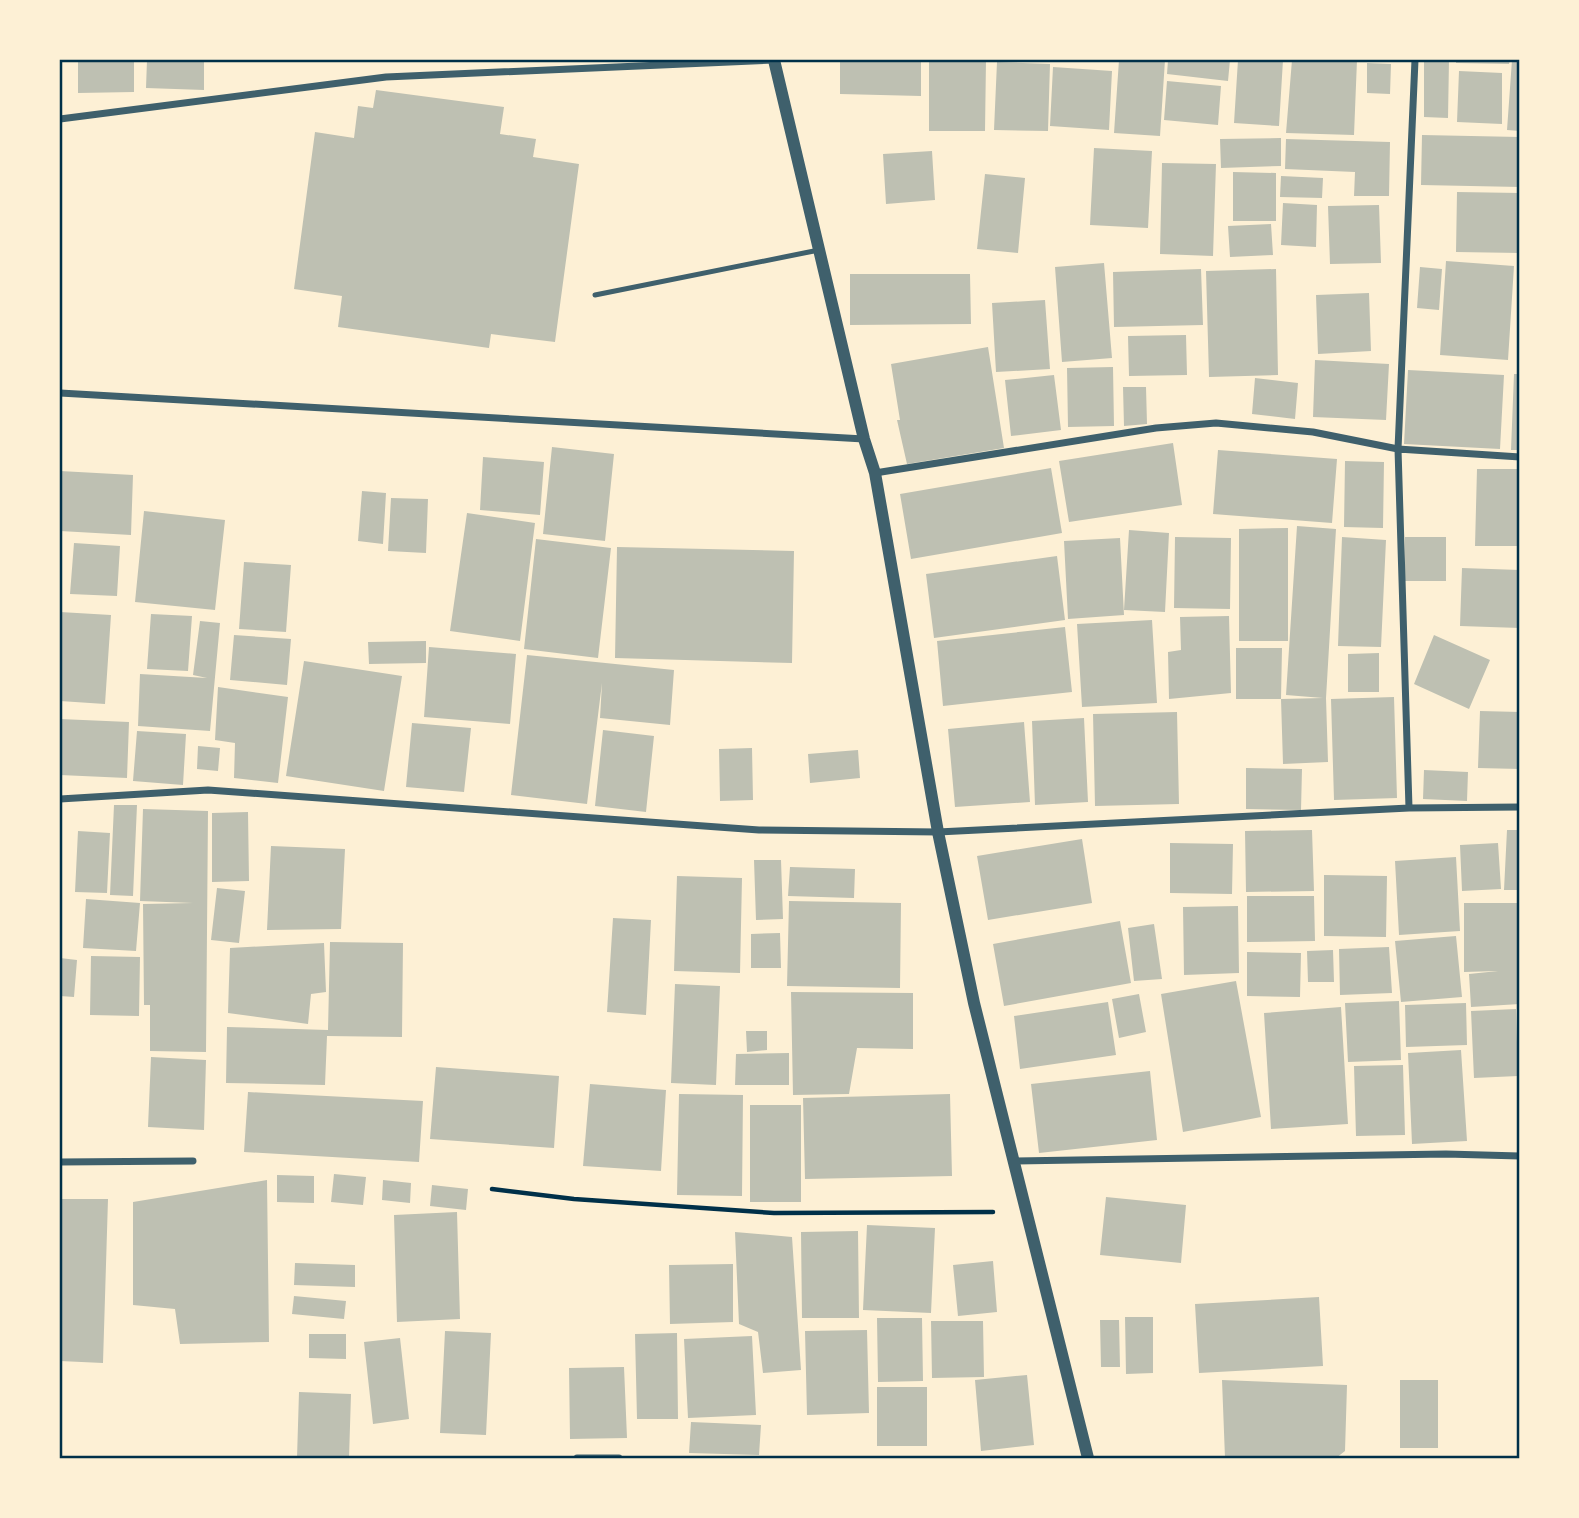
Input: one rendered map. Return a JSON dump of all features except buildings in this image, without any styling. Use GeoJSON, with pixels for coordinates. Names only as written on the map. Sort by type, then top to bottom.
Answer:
{"type":"FeatureCollection","features":[{"type":"Feature","properties":{"kind":"street"},"geometry":{"type":"LineString","coordinates":[[60,119],[386,77],[774,60],[864,439],[875,473],[938,832],[974,1003],[1088,1458]]}},
{"type":"Feature","properties":{"kind":"street"},"geometry":{"type":"LineString","coordinates":[[1409,808],[1398,449],[1415,60]]}},
{"type":"Feature","properties":{"kind":"street"},"geometry":{"type":"LineString","coordinates":[[60,393],[864,439]]}},
{"type":"Feature","properties":{"kind":"street"},"geometry":{"type":"LineString","coordinates":[[875,473],[1156,428],[1216,423],[1313,432],[1398,449],[1520,457]]}},
{"type":"Feature","properties":{"kind":"street"},"geometry":{"type":"LineString","coordinates":[[60,799],[208,790],[759,830],[938,832],[1409,808],[1520,807]]}},
{"type":"Feature","properties":{"kind":"street"},"geometry":{"type":"LineString","coordinates":[[1013,1161],[1446,1154],[1520,1156]]}},
{"type":"Feature","properties":{"kind":"street"},"geometry":{"type":"LineString","coordinates":[[60,1162],[193,1161]]}},
{"type":"Feature","properties":{"kind":"street"},"geometry":{"type":"LineString","coordinates":[[580,1458],[619,1458]]}},
{"type":"Feature","properties":{"kind":"lane"},"geometry":{"type":"LineString","coordinates":[[595,295],[819,250]]}},
{"type":"Feature","properties":{"kind":"path"},"geometry":{"type":"LineString","coordinates":[[492,1189],[574,1199],[774,1213],[1026,1212]]}}]}
